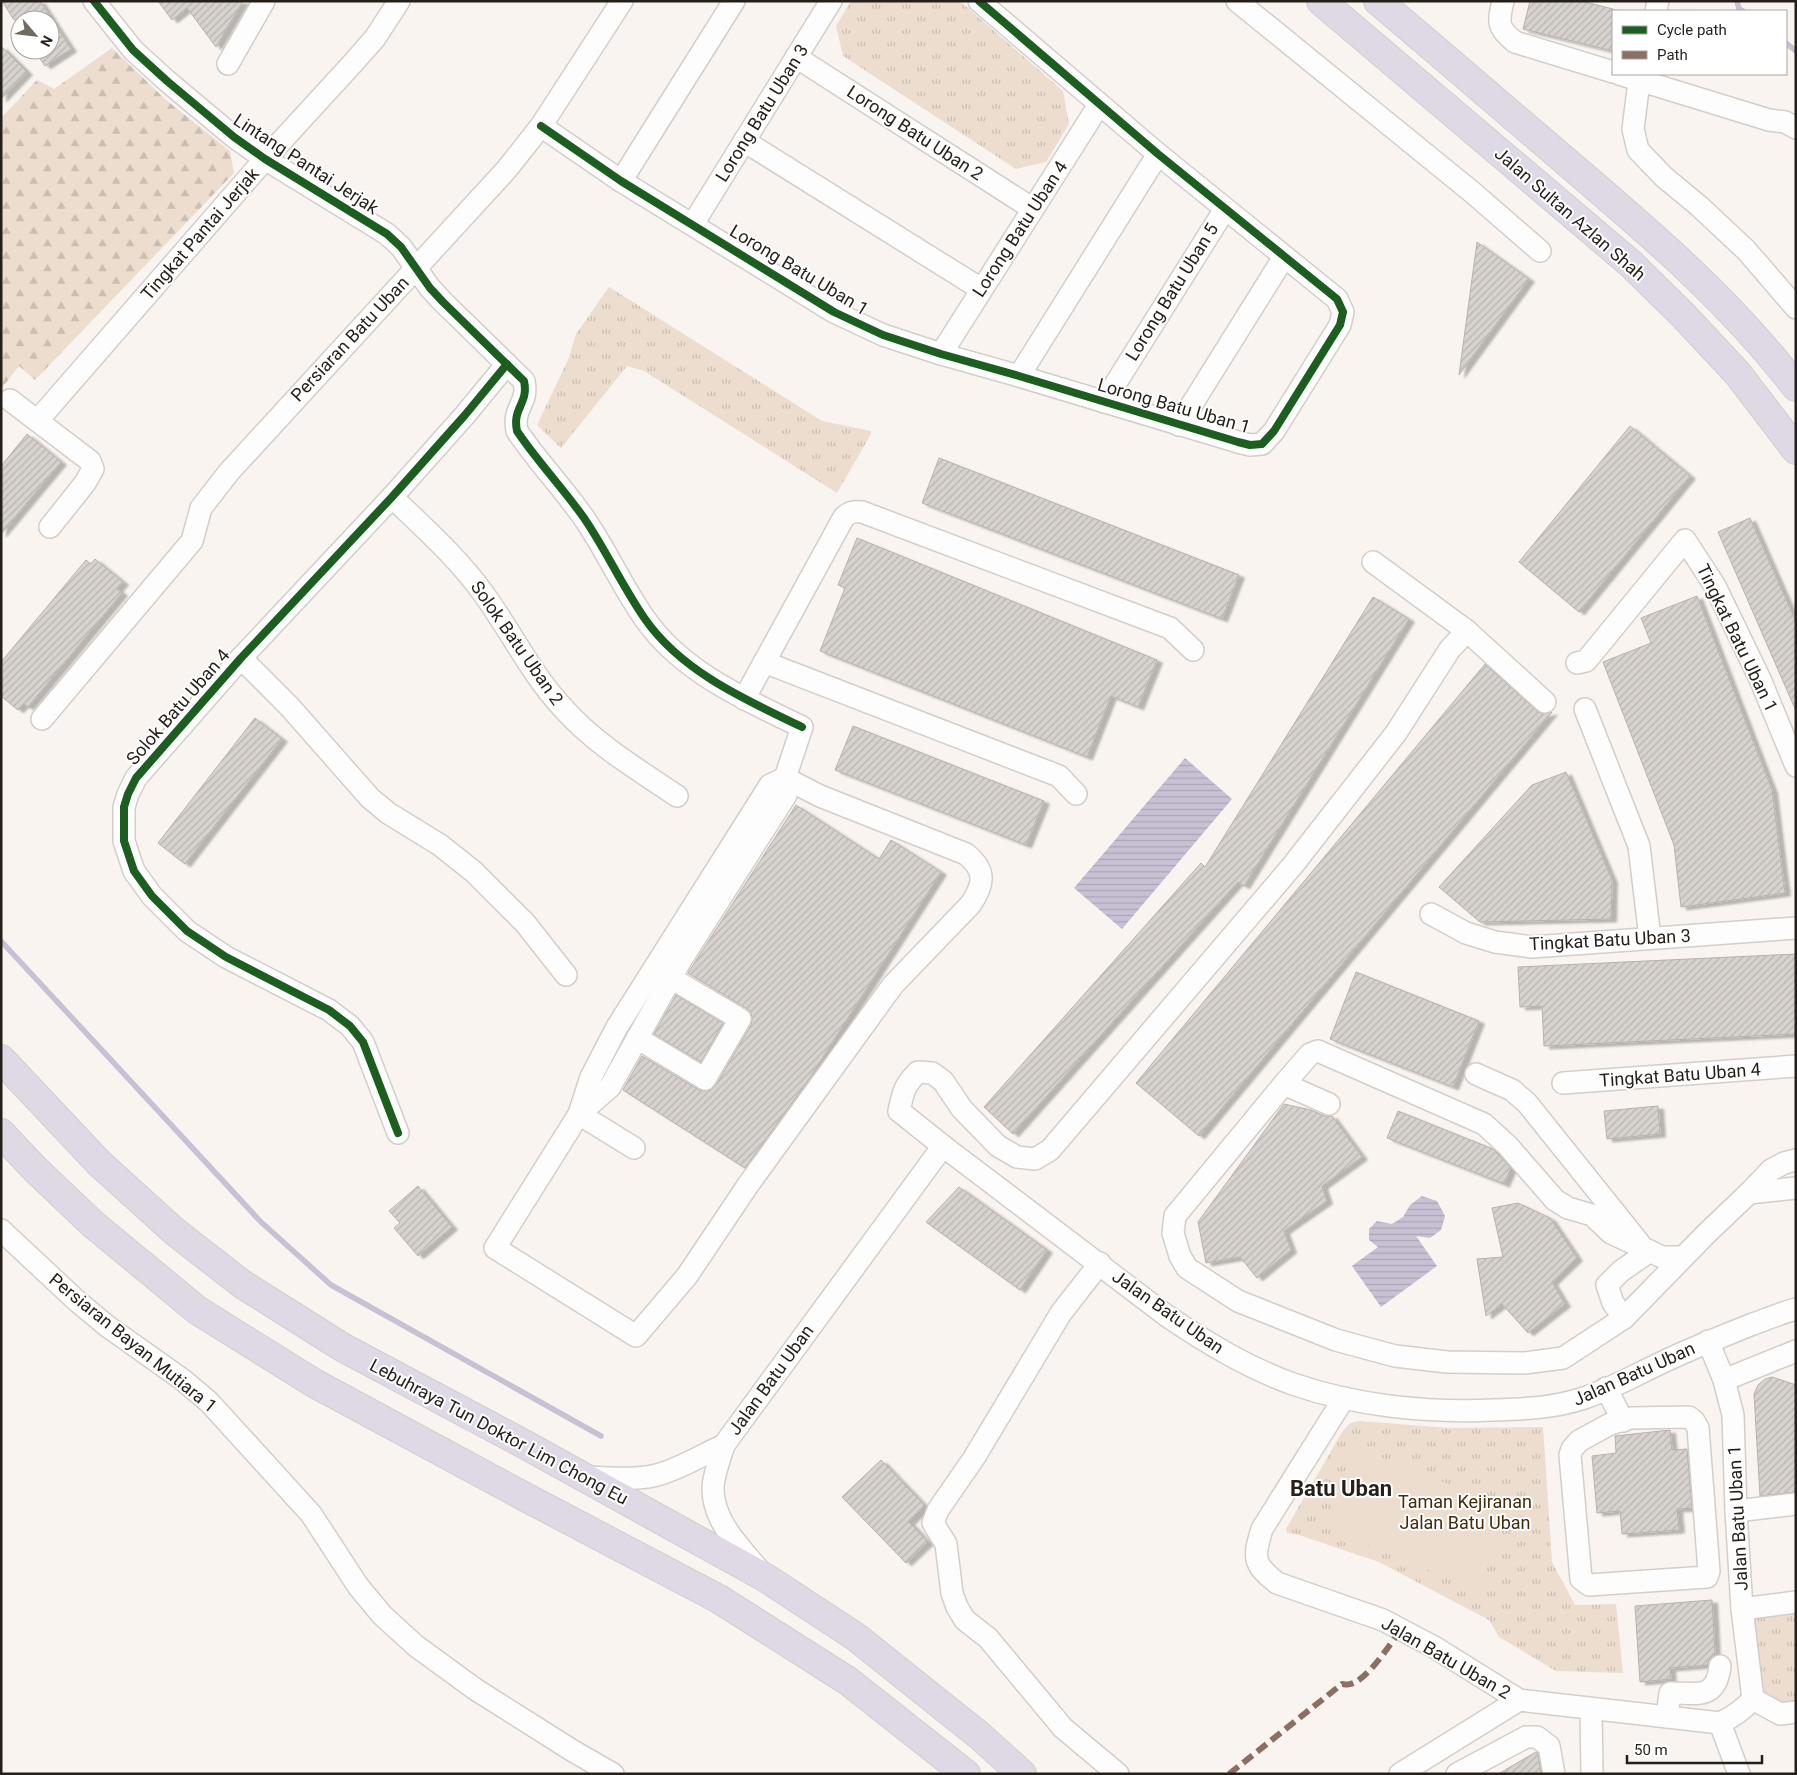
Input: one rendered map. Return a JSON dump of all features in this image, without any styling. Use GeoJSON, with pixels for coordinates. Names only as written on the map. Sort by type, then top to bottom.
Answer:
{"type":"FeatureCollection","features":[{"type":"Feature","properties":{"kind":"highway","name":"Jalan Sultan Azlan Shah"},"geometry":{"type":"LineString","coordinates":[[1321,1],[1631,264],[1682,314],[1738,374],[1796,450]]}},
{"type":"Feature","properties":{"kind":"highway","name":"Jalan Sultan Azlan Shah"},"geometry":{"type":"LineString","coordinates":[[1378,1],[1630,215],[1692,272],[1721,300],[1796,387]]}},
{"type":"Feature","properties":{"kind":"highway","name":"Lebuhraya Tun Doktor Lim Chong Eu"},"geometry":{"type":"LineString","coordinates":[[1,1059],[99,1163],[174,1231],[242,1284],[342,1347],[766,1578],[856,1637],[980,1736],[1022,1774]]}},
{"type":"Feature","properties":{"kind":"highway"},"geometry":{"type":"LineString","coordinates":[[1,1133],[94,1225],[197,1310],[314,1383],[719,1599],[848,1681],[966,1774]]}},
{"type":"Feature","properties":{"kind":"street","name":"Lintang Pantai Jerjak"},"geometry":{"type":"LineString","coordinates":[[94,1],[133,50],[160,75],[234,136],[265,159],[387,234],[401,247],[430,288],[443,302],[524,381],[526,391],[514,420],[517,431],[585,520],[646,620],[698,671],[744,699],[802,727],[785,778]]}},
{"type":"Feature","properties":{"kind":"street"},"geometry":{"type":"LineString","coordinates":[[228,64],[264,1]]}},
{"type":"Feature","properties":{"kind":"street","name":"Tingkat Pantai Jerjak"},"geometry":{"type":"LineString","coordinates":[[38,420],[265,159],[375,38],[399,1]]}},
{"type":"Feature","properties":{"kind":"street","name":"Persiaran Batu Uban"},"geometry":{"type":"LineString","coordinates":[[42,719],[192,542],[201,508],[229,472],[507,169],[541,126],[622,1]]}},
{"type":"Feature","properties":{"kind":"street"},"geometry":{"type":"LineString","coordinates":[[621,181],[734,1]]}},
{"type":"Feature","properties":{"kind":"street","name":"Lorong Batu Uban 3"},"geometry":{"type":"LineString","coordinates":[[693,224],[831,1]]}},
{"type":"Feature","properties":{"kind":"street","name":"Lorong Batu Uban 1"},"geometry":{"type":"LineString","coordinates":[[541,126],[621,181],[834,312],[883,335],[1238,442],[1262,444],[1274,431],[1340,325],[1343,312],[1337,299],[1099,105],[979,1]]}},
{"type":"Feature","properties":{"kind":"street"},"geometry":{"type":"LineString","coordinates":[[1237,1],[1472,192],[1540,251]]}},
{"type":"Feature","properties":{"kind":"street"},"geometry":{"type":"LineString","coordinates":[[1503,1],[1499,19],[1503,33],[1515,42],[1612,72]]}},
{"type":"Feature","properties":{"kind":"street","name":"Lorong Batu Uban 2"},"geometry":{"type":"LineString","coordinates":[[796,57],[1033,209]]}},
{"type":"Feature","properties":{"kind":"street"},"geometry":{"type":"LineString","coordinates":[[1796,128],[1785,122],[1769,120],[1633,75],[1633,129],[1638,150],[1664,177],[1699,206],[1746,250],[1796,308]]}},
{"type":"Feature","properties":{"kind":"street","name":"Lorong Batu Uban 4"},"geometry":{"type":"LineString","coordinates":[[941,354],[1099,105]]}},
{"type":"Feature","properties":{"kind":"street"},"geometry":{"type":"LineString","coordinates":[[744,141],[981,289]]}},
{"type":"Feature","properties":{"kind":"street"},"geometry":{"type":"LineString","coordinates":[[1019,376],[1158,154]]}},
{"type":"Feature","properties":{"kind":"street","name":"Lorong Batu Uban 5"},"geometry":{"type":"LineString","coordinates":[[1104,402],[1225,209]]}},
{"type":"Feature","properties":{"kind":"street"},"geometry":{"type":"LineString","coordinates":[[1180,425],[1284,257]]}},
{"type":"Feature","properties":{"kind":"street","name":"Solok Batu Uban 4"},"geometry":{"type":"LineString","coordinates":[[398,1133],[363,1042],[350,1026],[329,1010],[226,957],[187,931],[152,896],[134,871],[124,841],[124,807],[136,778],[241,658],[392,497],[465,415],[507,364]]}},
{"type":"Feature","properties":{"kind":"street"},"geometry":{"type":"LineString","coordinates":[[10,400],[90,461],[93,469],[85,483],[50,527]]}},
{"type":"Feature","properties":{"kind":"street","name":"Solok Batu Uban 2"},"geometry":{"type":"LineString","coordinates":[[392,497],[436,539],[468,574],[541,681],[562,708],[604,747],[677,796]]}},
{"type":"Feature","properties":{"kind":"street"},"geometry":{"type":"LineString","coordinates":[[744,699],[844,517],[850,512],[856,511],[1170,628],[1193,650]]}},
{"type":"Feature","properties":{"kind":"street","name":"Tingkat Batu Uban 1"},"geometry":{"type":"LineString","coordinates":[[1578,663],[1586,661],[1685,540],[1715,586],[1760,679],[1796,766]]}},
{"type":"Feature","properties":{"kind":"street"},"geometry":{"type":"LineString","coordinates":[[1373,562],[1467,631],[1545,702]]}},
{"type":"Feature","properties":{"kind":"street","name":"Jalan Batu Uban"},"geometry":{"type":"LineString","coordinates":[[1467,631],[1450,649],[1396,733],[1293,865],[1050,1150],[1034,1159],[1017,1157],[998,1146],[962,1109],[943,1081],[932,1073],[918,1072],[908,1081],[904,1088],[899,1111],[1167,1316],[1216,1348],[1249,1365],[1294,1384],[1344,1398],[1399,1406],[1469,1411],[1553,1406],[1585,1397],[1708,1341],[1796,1309]]}},
{"type":"Feature","properties":{"kind":"street"},"geometry":{"type":"LineString","coordinates":[[241,658],[289,706],[370,798],[388,813],[440,845],[474,872],[525,923],[566,975]]}},
{"type":"Feature","properties":{"kind":"street"},"geometry":{"type":"LineString","coordinates":[[764,662],[1059,776],[1076,794]]}},
{"type":"Feature","properties":{"kind":"street"},"geometry":{"type":"LineString","coordinates":[[1585,709],[1639,846],[1650,938]]}},
{"type":"Feature","properties":{"kind":"street"},"geometry":{"type":"LineString","coordinates":[[579,1114],[610,1087],[671,978],[786,795],[785,778]]}},
{"type":"Feature","properties":{"kind":"street"},"geometry":{"type":"LineString","coordinates":[[785,778],[820,796],[966,854],[977,862],[981,874],[980,890],[970,905],[893,985],[748,1185],[687,1276],[636,1336],[495,1248],[579,1114],[591,1077],[618,1027],[770,785],[785,778]]}},
{"type":"Feature","properties":{"kind":"street","name":"Tingkat Batu Uban 3"},"geometry":{"type":"LineString","coordinates":[[1431,914],[1466,933],[1496,942],[1532,947],[1796,928]]}},
{"type":"Feature","properties":{"kind":"street"},"geometry":{"type":"LineString","coordinates":[[637,1038],[705,1079],[740,1019],[671,978]]}},
{"type":"Feature","properties":{"kind":"street"},"geometry":{"type":"LineString","coordinates":[[1683,1256],[1662,1257],[1610,1232],[1592,1215],[1568,1208],[1555,1200],[1508,1146],[1484,1124],[1318,1051],[1310,1054],[1175,1216],[1173,1234],[1180,1256],[1187,1268],[1238,1301],[1336,1340],[1395,1356],[1447,1362],[1514,1363],[1563,1358],[1624,1318],[1683,1256],[1749,1194],[1770,1170],[1784,1163],[1796,1160]]}},
{"type":"Feature","properties":{"kind":"street","name":"Tingkat Batu Uban 4"},"geometry":{"type":"LineString","coordinates":[[1564,1083],[1796,1066]]}},
{"type":"Feature","properties":{"kind":"street"},"geometry":{"type":"LineString","coordinates":[[1476,1074],[1512,1090],[1527,1103],[1647,1249]]}},
{"type":"Feature","properties":{"kind":"street"},"geometry":{"type":"LineString","coordinates":[[1284,1084],[1329,1104]]}},
{"type":"Feature","properties":{"kind":"street"},"geometry":{"type":"LineString","coordinates":[[579,1114],[634,1148]]}},
{"type":"Feature","properties":{"kind":"street","name":"Jalan Batu Uban"},"geometry":{"type":"LineString","coordinates":[[766,1578],[730,1535],[716,1508],[713,1486],[724,1445],[943,1146]]}},
{"type":"Feature","properties":{"kind":"street"},"geometry":{"type":"LineString","coordinates":[[1749,1194],[1796,1188]]}},
{"type":"Feature","properties":{"kind":"street","name":"Persiaran Bayan Mutiara 1"},"geometry":{"type":"LineString","coordinates":[[1,1230],[92,1313],[183,1380],[209,1402],[311,1514],[358,1586],[382,1615],[416,1646],[475,1689],[613,1774]]}},
{"type":"Feature","properties":{"kind":"street"},"geometry":{"type":"LineString","coordinates":[[1624,1318],[1613,1303],[1607,1285],[1647,1249]]}},
{"type":"Feature","properties":{"kind":"street"},"geometry":{"type":"LineString","coordinates":[[1100,1263],[1061,1313],[974,1458],[938,1510],[933,1523],[946,1544],[952,1593],[956,1607],[965,1620],[988,1638],[1063,1728],[1118,1774]]}},
{"type":"Feature","properties":{"kind":"street","name":"Jalan Batu Uban 1"},"geometry":{"type":"LineString","coordinates":[[1708,1341],[1724,1380],[1733,1415],[1742,1609],[1754,1699]]}},
{"type":"Feature","properties":{"kind":"street"},"geometry":{"type":"LineString","coordinates":[[1724,1380],[1796,1351]]}},
{"type":"Feature","properties":{"kind":"street"},"geometry":{"type":"LineString","coordinates":[[1606,1388],[1623,1421]]}},
{"type":"Feature","properties":{"kind":"street","name":"Jalan Batu Uban 2"},"geometry":{"type":"LineString","coordinates":[[1344,1398],[1262,1529],[1257,1546],[1257,1562],[1266,1574],[1277,1583],[1383,1620],[1434,1647],[1519,1700],[1720,1723]]}},
{"type":"Feature","properties":{"kind":"street"},"geometry":{"type":"LineString","coordinates":[[1689,1417],[1698,1428],[1709,1572],[1706,1577],[1590,1585],[1581,1579],[1570,1455],[1572,1449],[1579,1441],[1610,1424],[1623,1421],[1631,1418],[1689,1417]]}},
{"type":"Feature","properties":{"kind":"street","name":"Jalan Batu Uban"},"geometry":{"type":"LineString","coordinates":[[583,1477],[631,1478],[656,1475],[676,1468],[724,1445]]}},
{"type":"Feature","properties":{"kind":"street"},"geometry":{"type":"LineString","coordinates":[[1736,1511],[1796,1504]]}},
{"type":"Feature","properties":{"kind":"street"},"geometry":{"type":"LineString","coordinates":[[1742,1609],[1796,1602]]}},
{"type":"Feature","properties":{"kind":"street"},"geometry":{"type":"LineString","coordinates":[[1667,1716],[1670,1693],[1702,1693],[1714,1688],[1718,1680],[1720,1666]]}},
{"type":"Feature","properties":{"kind":"street"},"geometry":{"type":"LineString","coordinates":[[1739,1774],[1720,1723],[1744,1709],[1754,1699],[1780,1714],[1796,1712]]}},
{"type":"Feature","properties":{"kind":"street"},"geometry":{"type":"LineString","coordinates":[[1400,1774],[1519,1700]]}},
{"type":"Feature","properties":{"kind":"street"},"geometry":{"type":"LineString","coordinates":[[1592,1709],[1592,1774]]}},
{"type":"Feature","properties":{"kind":"street"},"geometry":{"type":"LineString","coordinates":[[1458,1774],[1526,1737],[1537,1737],[1548,1746],[1554,1774]]}},
{"type":"Feature","properties":{"kind":"green space"},"geometry":{"type":"Polygon","coordinates":[[[851,1],[960,1],[1063,91],[1069,124],[1046,162],[1016,169],[843,56],[836,26],[851,1]]]}},
{"type":"Feature","properties":{"kind":"green space"},"geometry":{"type":"Polygon","coordinates":[[[112,48],[165,99],[230,151],[234,173],[35,380],[19,366],[1,389],[1,118],[37,80],[54,89],[112,48]]]}},
{"type":"Feature","properties":{"kind":"green space"},"geometry":{"type":"Polygon","coordinates":[[[609,287],[822,421],[871,431],[837,493],[644,371],[627,366],[561,448],[537,425],[568,360],[576,334],[609,287]]]}},
{"type":"Feature","properties":{"kind":"green space","name":"Taman Kejiranan Jalan Batu Uban"},"geometry":{"type":"Polygon","coordinates":[[[1359,1421],[1449,1428],[1543,1427],[1552,1562],[1575,1605],[1616,1604],[1623,1673],[1556,1671],[1499,1637],[1489,1620],[1379,1562],[1296,1534],[1287,1533],[1286,1529],[1342,1432],[1350,1423],[1359,1421]]]}},
{"type":"Feature","properties":{"kind":"green space"},"geometry":{"type":"Polygon","coordinates":[[[1355,1447],[1511,1509],[1478,1590],[1323,1527],[1355,1447]]]}},
{"type":"Feature","properties":{"kind":"green space"},"geometry":{"type":"Polygon","coordinates":[[[1796,1610],[1796,1705],[1775,1707],[1765,1697],[1752,1619],[1796,1610]]]}},
{"type":"Feature","properties":{"kind":"shaded area"},"geometry":{"type":"Polygon","coordinates":[[[1185,758],[1232,799],[1122,929],[1074,888],[1185,758]]]}},
{"type":"Feature","properties":{"kind":"shaded area"},"geometry":{"type":"Polygon","coordinates":[[[1422,1196],[1437,1201],[1445,1216],[1441,1230],[1430,1238],[1416,1236],[1437,1266],[1381,1307],[1352,1266],[1378,1247],[1369,1240],[1369,1229],[1377,1221],[1392,1224],[1403,1217],[1410,1205],[1422,1196]]]}},
{"type":"Feature","properties":{"kind":"building"},"geometry":{"type":"Polygon","coordinates":[[[2,1],[40,1],[46,10],[10,10],[10,14],[2,1]]]}},
{"type":"Feature","properties":{"kind":"building"},"geometry":{"type":"Polygon","coordinates":[[[158,1],[243,1],[216,47],[187,8],[172,20],[158,1]]]}},
{"type":"Feature","properties":{"kind":"building"},"geometry":{"type":"Polygon","coordinates":[[[1530,1],[1581,1],[1613,9],[1612,51],[1523,29],[1530,1]]]}},
{"type":"Feature","properties":{"kind":"building"},"geometry":{"type":"Polygon","coordinates":[[[60,32],[71,49],[60,56],[60,32]]]}},
{"type":"Feature","properties":{"kind":"building"},"geometry":{"type":"Polygon","coordinates":[[[1,46],[10,55],[10,60],[15,60],[27,72],[1,99],[1,46]]]}},
{"type":"Feature","properties":{"kind":"building"},"geometry":{"type":"Polygon","coordinates":[[[41,60],[54,60],[45,66],[41,60]]]}},
{"type":"Feature","properties":{"kind":"building"},"geometry":{"type":"Polygon","coordinates":[[[1477,242],[1529,279],[1459,375],[1477,242]]]}},
{"type":"Feature","properties":{"kind":"building"},"geometry":{"type":"Polygon","coordinates":[[[1630,426],[1690,476],[1579,612],[1519,562],[1630,426]]]}},
{"type":"Feature","properties":{"kind":"building"},"geometry":{"type":"Polygon","coordinates":[[[27,434],[61,462],[1,534],[1,466],[27,434]]]}},
{"type":"Feature","properties":{"kind":"building"},"geometry":{"type":"Polygon","coordinates":[[[939,458],[1239,575],[1222,619],[922,503],[939,458]]]}},
{"type":"Feature","properties":{"kind":"building"},"geometry":{"type":"Polygon","coordinates":[[[1750,518],[1796,622],[1796,711],[1718,532],[1750,518]]]}},
{"type":"Feature","properties":{"kind":"building"},"geometry":{"type":"Polygon","coordinates":[[[857,538],[1157,660],[1138,707],[1111,696],[1087,757],[820,651],[845,588],[838,585],[857,538]]]}},
{"type":"Feature","properties":{"kind":"building"},"geometry":{"type":"Polygon","coordinates":[[[95,559],[123,582],[117,589],[122,593],[28,707],[24,704],[18,710],[1,696],[1,662],[86,560],[91,564],[95,559]]]}},
{"type":"Feature","properties":{"kind":"building"},"geometry":{"type":"Polygon","coordinates":[[[1697,596],[1772,790],[1785,893],[1681,907],[1674,845],[1603,662],[1651,643],[1641,618],[1697,596]]]}},
{"type":"Feature","properties":{"kind":"building"},"geometry":{"type":"Polygon","coordinates":[[[1373,597],[1409,619],[1244,886],[1238,882],[1013,1134],[984,1107],[1201,863],[1205,867],[1373,597]]]}},
{"type":"Feature","properties":{"kind":"building"},"geometry":{"type":"Polygon","coordinates":[[[1485,664],[1537,711],[1543,714],[1552,712],[1199,1136],[1136,1083],[1485,664]]]}},
{"type":"Feature","properties":{"kind":"building"},"geometry":{"type":"Polygon","coordinates":[[[255,718],[282,739],[185,864],[158,843],[255,718]]]}},
{"type":"Feature","properties":{"kind":"building"},"geometry":{"type":"Polygon","coordinates":[[[853,726],[1044,801],[1026,845],[835,770],[853,726]]]}},
{"type":"Feature","properties":{"kind":"building"},"geometry":{"type":"Polygon","coordinates":[[[1566,772],[1612,880],[1611,919],[1480,922],[1439,887],[1532,785],[1566,772]]]}},
{"type":"Feature","properties":{"kind":"building"},"geometry":{"type":"Polygon","coordinates":[[[796,805],[879,859],[891,840],[941,872],[809,1079],[745,1168],[623,1090],[642,1056],[699,1090],[711,1090],[716,1085],[751,1025],[751,1012],[688,973],[796,805]]]}},
{"type":"Feature","properties":{"kind":"building"},"geometry":{"type":"Polygon","coordinates":[[[1796,954],[1796,1034],[1544,1046],[1542,1006],[1520,1007],[1518,967],[1796,954]]]}},
{"type":"Feature","properties":{"kind":"building"},"geometry":{"type":"Polygon","coordinates":[[[1356,972],[1479,1021],[1453,1087],[1330,1039],[1356,972]]]}},
{"type":"Feature","properties":{"kind":"building"},"geometry":{"type":"Polygon","coordinates":[[[676,995],[723,1023],[701,1062],[654,1034],[676,995]]]}},
{"type":"Feature","properties":{"kind":"building"},"geometry":{"type":"Polygon","coordinates":[[[1284,1104],[1311,1110],[1324,1116],[1332,1116],[1362,1157],[1322,1186],[1327,1201],[1284,1231],[1291,1250],[1257,1278],[1240,1257],[1206,1263],[1198,1222],[1284,1104]]]}},
{"type":"Feature","properties":{"kind":"building"},"geometry":{"type":"Polygon","coordinates":[[[1658,1106],[1660,1134],[1607,1139],[1604,1111],[1658,1106]]]}},
{"type":"Feature","properties":{"kind":"building"},"geometry":{"type":"Polygon","coordinates":[[[1398,1111],[1493,1149],[1511,1168],[1504,1184],[1387,1138],[1398,1111]]]}},
{"type":"Feature","properties":{"kind":"building"},"geometry":{"type":"Polygon","coordinates":[[[418,1186],[452,1227],[418,1256],[394,1228],[400,1223],[389,1211],[418,1186]]]}},
{"type":"Feature","properties":{"kind":"building"},"geometry":{"type":"Polygon","coordinates":[[[959,1187],[1047,1250],[1020,1290],[926,1222],[959,1187]]]}},
{"type":"Feature","properties":{"kind":"building"},"geometry":{"type":"Polygon","coordinates":[[[1518,1203],[1550,1218],[1577,1258],[1552,1282],[1565,1304],[1528,1333],[1502,1304],[1486,1316],[1477,1259],[1503,1257],[1492,1208],[1518,1203]]]}},
{"type":"Feature","properties":{"kind":"building"},"geometry":{"type":"Polygon","coordinates":[[[1772,1377],[1796,1385],[1796,1492],[1760,1496],[1754,1394],[1758,1385],[1765,1379],[1772,1377]]]}},
{"type":"Feature","properties":{"kind":"building"},"geometry":{"type":"Polygon","coordinates":[[[1670,1430],[1672,1450],[1687,1449],[1692,1508],[1677,1509],[1679,1530],[1622,1534],[1620,1511],[1597,1513],[1592,1456],[1616,1453],[1615,1436],[1670,1430]]]}},
{"type":"Feature","properties":{"kind":"building"},"geometry":{"type":"Polygon","coordinates":[[[881,1460],[925,1506],[909,1522],[928,1542],[906,1563],[842,1497],[881,1460]]]}},
{"type":"Feature","properties":{"kind":"building"},"geometry":{"type":"Polygon","coordinates":[[[1712,1600],[1715,1654],[1710,1658],[1707,1665],[1670,1668],[1671,1679],[1640,1682],[1635,1606],[1712,1600]]]}},
{"type":"Feature","properties":{"kind":"building"},"geometry":{"type":"Polygon","coordinates":[[[1536,1752],[1538,1753],[1541,1774],[1498,1774],[1536,1752]]]}},
{"type":"Feature","properties":{"kind":"waterway"},"geometry":{"type":"LineString","coordinates":[[1737,1],[1741,10]]}},
{"type":"Feature","properties":{"kind":"waterway"},"geometry":{"type":"LineString","coordinates":[[1787,44],[1796,51]]}},
{"type":"Feature","properties":{"kind":"waterway"},"geometry":{"type":"LineString","coordinates":[[1,941],[261,1222],[331,1285],[601,1436]]}},
{"type":"Feature","properties":{"kind":"marked path"},"geometry":{"type":"LineString","coordinates":[[1229,1774],[1342,1684],[1350,1684],[1364,1676],[1378,1661],[1401,1629]]}},
{"type":"Feature","properties":{"kind":"cycle path"},"geometry":{"type":"LineString","coordinates":[[94,1],[133,50],[234,137],[265,159],[387,234],[401,247],[430,288],[524,381],[525,389],[517,416],[517,431],[584,518],[645,619],[660,638],[677,654],[716,683],[802,727]]}},
{"type":"Feature","properties":{"kind":"cycle path"},"geometry":{"type":"LineString","coordinates":[[541,126],[621,181],[834,312],[883,335],[1238,442],[1250,445],[1262,444],[1274,431],[1340,325],[1343,312],[1337,299],[1158,154],[979,1]]}},
{"type":"Feature","properties":{"kind":"cycle path"},"geometry":{"type":"LineString","coordinates":[[398,1133],[363,1042],[350,1026],[329,1010],[226,957],[187,931],[152,896],[134,871],[124,841],[124,807],[136,778],[241,658],[392,497],[465,415],[507,364]]}},
{"type":"Feature","properties":{"kind":"district","name":"Batu Uban"},"geometry":{"type":"Point","coordinates":[1341,1488]}}]}
